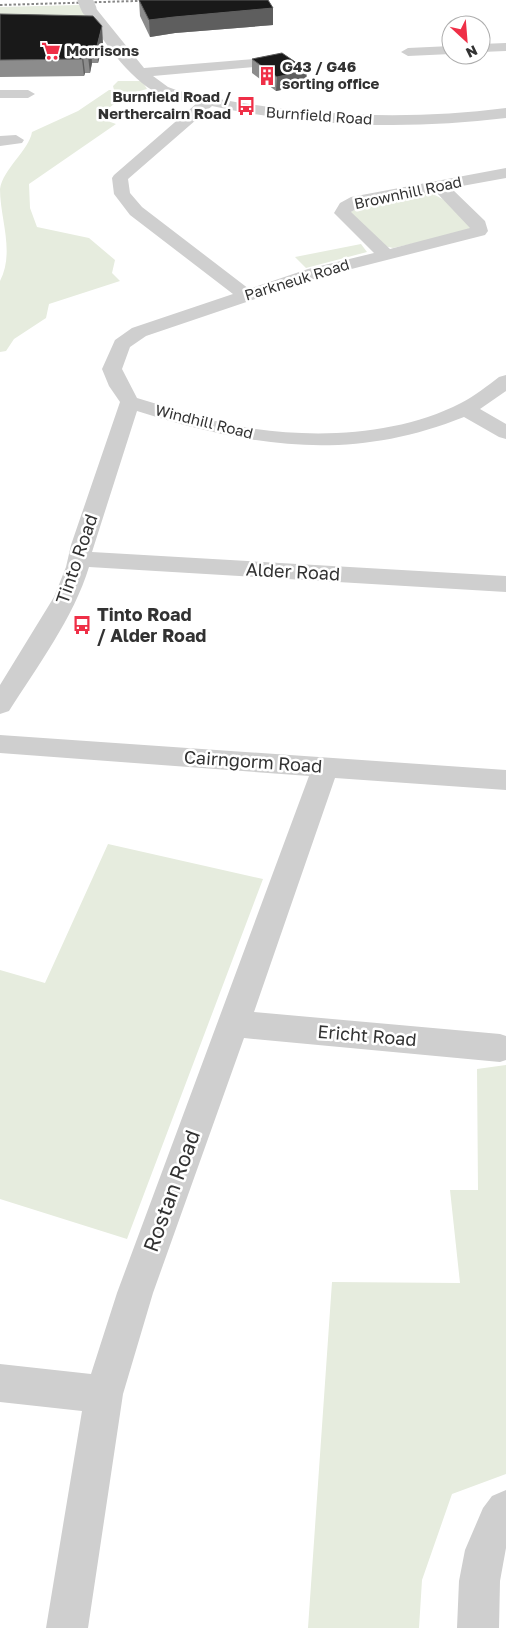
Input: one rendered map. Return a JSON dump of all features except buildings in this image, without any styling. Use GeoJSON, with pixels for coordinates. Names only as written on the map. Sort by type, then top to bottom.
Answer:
{"type":"FeatureCollection","features":[{"type":"Feature","properties":{"kind":"street","name":"Burnfield Road"},"geometry":{"type":"LineString","coordinates":[[87,5],[110,37],[141,73],[164,91],[262,112],[342,120],[456,118],[506,113]]}},
{"type":"Feature","properties":{"kind":"street"},"geometry":{"type":"LineString","coordinates":[[491,48],[506,47]]}},
{"type":"Feature","properties":{"kind":"street"},"geometry":{"type":"LineString","coordinates":[[408,52],[441,50]]}},
{"type":"Feature","properties":{"kind":"street"},"geometry":{"type":"LineString","coordinates":[[141,73],[254,62]]}},
{"type":"Feature","properties":{"kind":"street"},"geometry":{"type":"LineString","coordinates":[[0,94],[28,94]]}},
{"type":"Feature","properties":{"kind":"street"},"geometry":{"type":"LineString","coordinates":[[208,100],[120,178],[122,194],[136,211],[246,295]]}},
{"type":"Feature","properties":{"kind":"street","name":"Brownhill Road"},"geometry":{"type":"LineString","coordinates":[[385,254],[342,214],[346,207],[357,201],[506,173]]}},
{"type":"Feature","properties":{"kind":"street","name":"Parkneuk Road"},"geometry":{"type":"LineString","coordinates":[[130,402],[118,386],[112,369],[122,344],[139,332],[314,272],[470,235],[479,231],[479,224],[439,186]]}},
{"type":"Feature","properties":{"kind":"street","name":"Windhill Road"},"geometry":{"type":"LineString","coordinates":[[130,402],[196,423],[238,433],[307,439],[383,433],[420,424],[466,409],[484,399],[506,381]]}},
{"type":"Feature","properties":{"kind":"street","name":"Tinto Road"},"geometry":{"type":"LineString","coordinates":[[0,705],[64,605],[130,402]]}},
{"type":"Feature","properties":{"kind":"street"},"geometry":{"type":"LineString","coordinates":[[466,409],[506,433]]}},
{"type":"Feature","properties":{"kind":"street","name":"Alder Road"},"geometry":{"type":"LineString","coordinates":[[80,559],[506,584]]}},
{"type":"Feature","properties":{"kind":"street","name":"Cairngorm Road"},"geometry":{"type":"LineString","coordinates":[[0,744],[506,780]]}},
{"type":"Feature","properties":{"kind":"street","name":"Rostan Road"},"geometry":{"type":"LineString","coordinates":[[68,1628],[104,1394],[135,1293],[234,1024],[325,767]]}},
{"type":"Feature","properties":{"kind":"street","name":"Ericht Road"},"geometry":{"type":"LineString","coordinates":[[234,1024],[500,1048]]}},
{"type":"Feature","properties":{"kind":"street"},"geometry":{"type":"LineString","coordinates":[[0,1383],[104,1394]]}},
{"type":"Feature","properties":{"kind":"street"},"geometry":{"type":"LineString","coordinates":[[478,1628],[478,1603],[482,1562],[491,1534],[506,1510]]}},
{"type":"Feature","properties":{"kind":"shaded area"},"geometry":{"type":"Polygon","coordinates":[[[79,5],[89,17],[0,16],[0,7],[79,5]]]}},
{"type":"Feature","properties":{"kind":"shaded area"},"geometry":{"type":"Polygon","coordinates":[[[118,81],[142,81],[147,89],[128,94],[99,115],[102,119],[116,124],[29,184],[30,208],[37,227],[89,238],[115,260],[112,273],[120,281],[49,304],[46,318],[14,339],[6,351],[0,352],[0,281],[4,270],[7,247],[0,189],[2,182],[26,146],[32,132],[78,111],[109,90],[114,90],[113,86],[118,81]]]}},
{"type":"Feature","properties":{"kind":"shaded area"},"geometry":{"type":"Polygon","coordinates":[[[429,192],[452,204],[473,226],[468,231],[393,248],[384,246],[350,213],[358,207],[377,200],[429,192]]]}},
{"type":"Feature","properties":{"kind":"shaded area"},"geometry":{"type":"Polygon","coordinates":[[[361,244],[367,252],[306,268],[295,257],[361,244]]]}},
{"type":"Feature","properties":{"kind":"shaded area"},"geometry":{"type":"Polygon","coordinates":[[[108,844],[263,879],[127,1239],[0,1199],[0,970],[45,983],[108,844]]]}},
{"type":"Feature","properties":{"kind":"shaded area"},"geometry":{"type":"Polygon","coordinates":[[[506,1065],[506,1474],[452,1494],[422,1580],[419,1628],[308,1628],[332,1282],[460,1283],[450,1190],[478,1190],[477,1069],[506,1065]]]}},
{"type":"Feature","properties":{"kind":"railway"},"geometry":{"type":"LineString","coordinates":[[0,5],[170,0]]}},
{"type":"Feature","properties":{"kind":"place","name":"Morrisons"},"geometry":{"type":"Point","coordinates":[51,51]}},
{"type":"Feature","properties":{"kind":"place","name":"G43 / G46 sorting office"},"geometry":{"type":"Point","coordinates":[267,76]}},
{"type":"Feature","properties":{"kind":"place","name":"Burnfield Road / Nerthercairn Road"},"geometry":{"type":"Point","coordinates":[246,106]}},
{"type":"Feature","properties":{"kind":"place","name":"Tinto Road / Alder Road"},"geometry":{"type":"Point","coordinates":[82,625]}}]}
